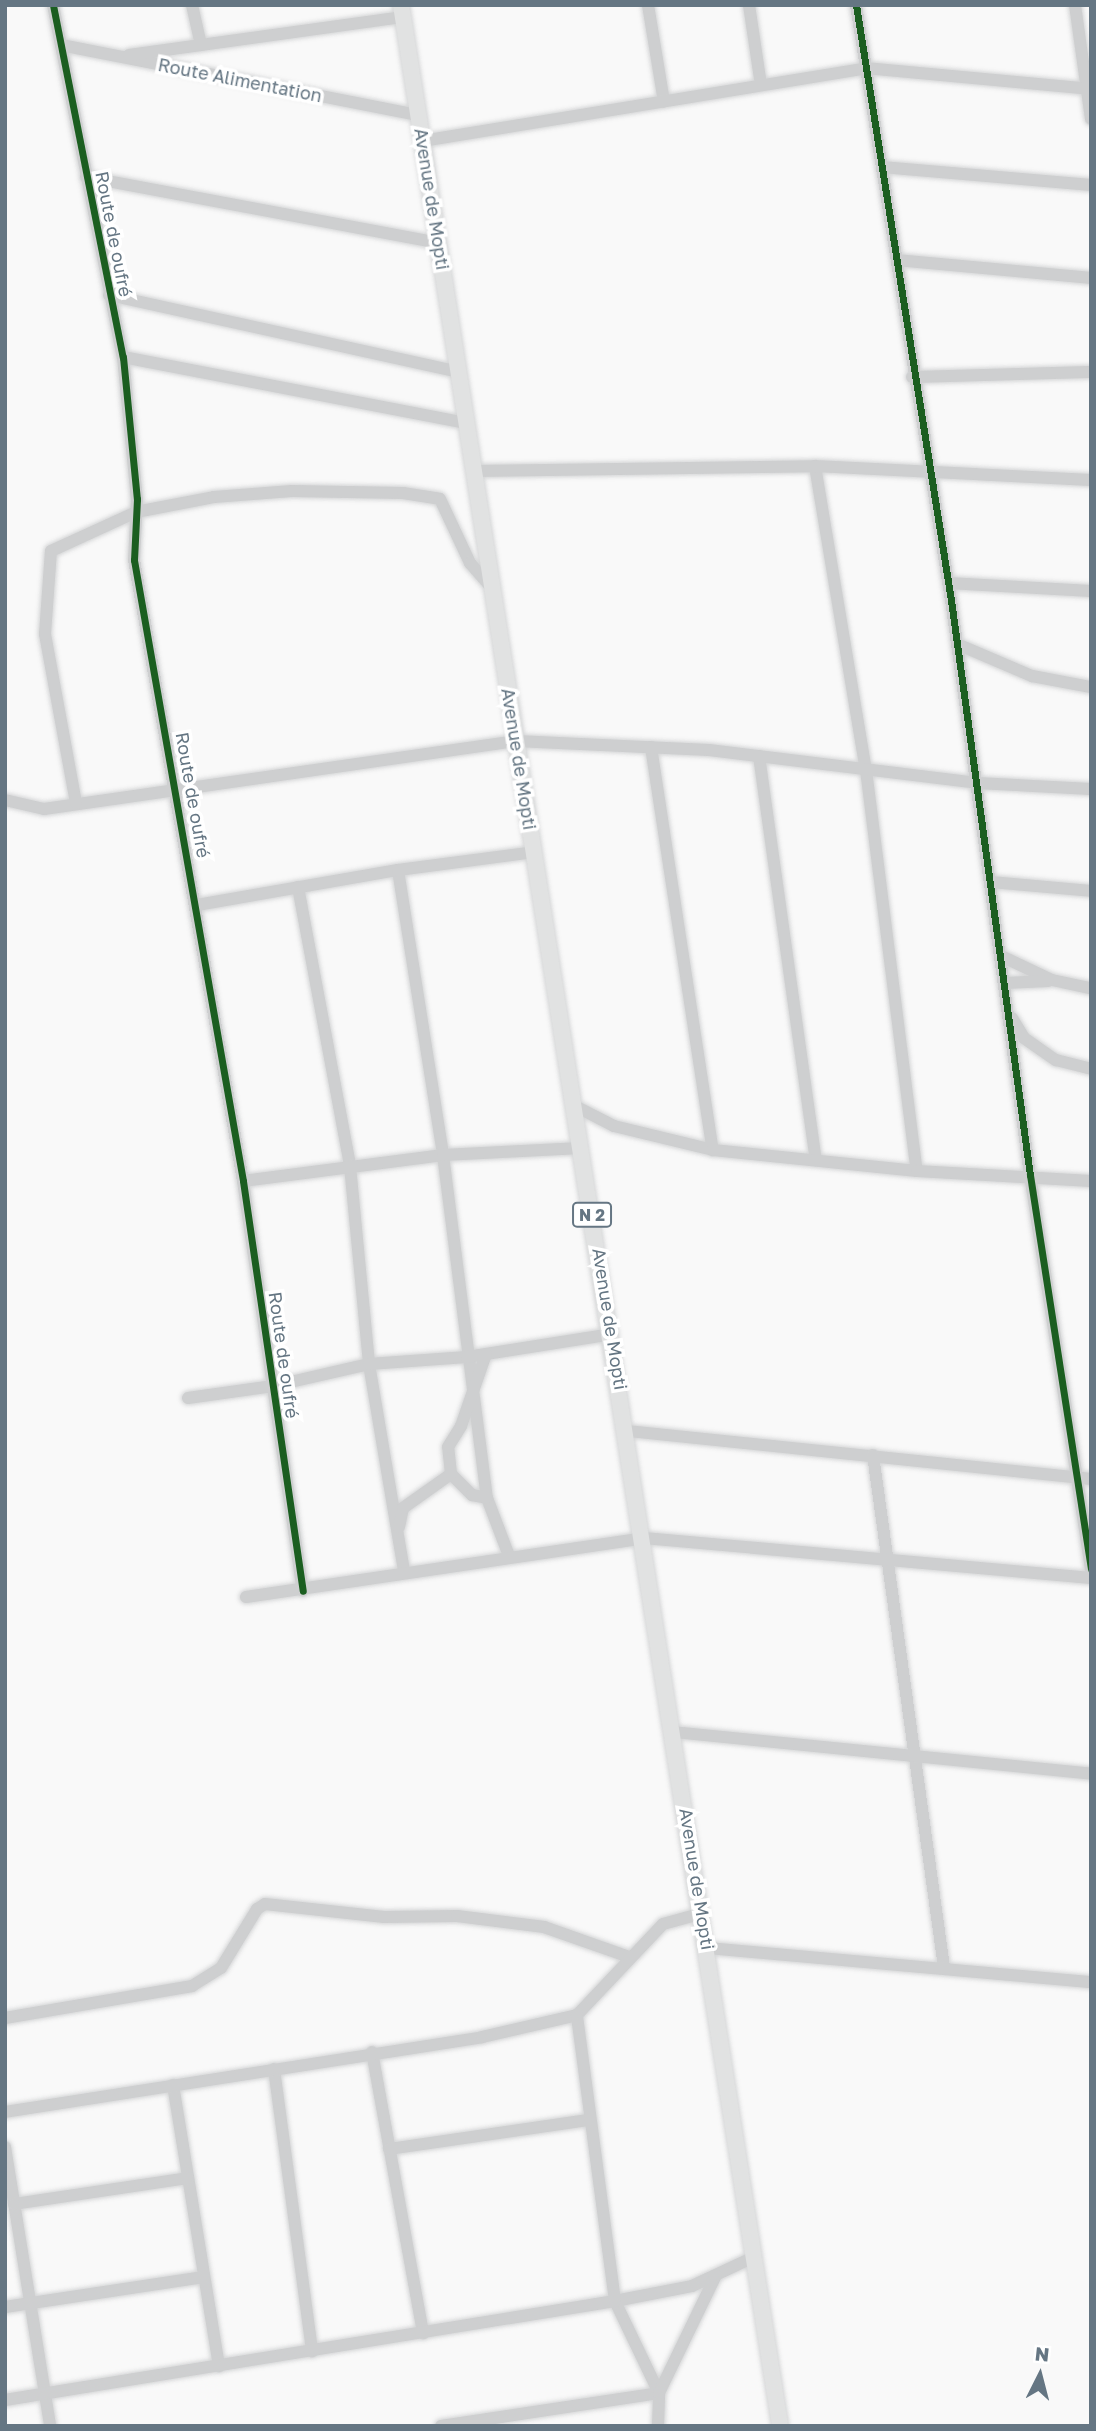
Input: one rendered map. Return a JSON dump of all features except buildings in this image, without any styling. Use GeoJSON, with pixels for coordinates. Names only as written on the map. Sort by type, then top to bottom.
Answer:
{"type":"FeatureCollection","features":[{"type":"Feature","properties":{"kind":"main road","name":"Avenue de Mopti"},"geometry":{"type":"LineString","coordinates":[[402,11],[516,741],[628,1431],[780,2426]]}},
{"type":"Feature","properties":{"kind":"street","name":"Route de oufré"},"geometry":{"type":"LineString","coordinates":[[53,5],[123,357],[136,512],[134,560],[197,905],[243,1181],[303,1591]]}},
{"type":"Feature","properties":{"kind":"street"},"geometry":{"type":"LineString","coordinates":[[192,5],[201,45]]}},
{"type":"Feature","properties":{"kind":"street"},"geometry":{"type":"LineString","coordinates":[[648,5],[664,102]]}},
{"type":"Feature","properties":{"kind":"street"},"geometry":{"type":"LineString","coordinates":[[749,5],[761,85]]}},
{"type":"Feature","properties":{"kind":"street"},"geometry":{"type":"LineString","coordinates":[[856,5],[897,261],[912,377],[948,583],[1030,1175],[1091,1568]]}},
{"type":"Feature","properties":{"kind":"street"},"geometry":{"type":"LineString","coordinates":[[1075,5],[1091,120]]}},
{"type":"Feature","properties":{"kind":"street"},"geometry":{"type":"LineString","coordinates":[[120,56],[402,11]]}},
{"type":"Feature","properties":{"kind":"street","name":"Route Alimentation"},"geometry":{"type":"LineString","coordinates":[[61,45],[418,115]]}},
{"type":"Feature","properties":{"kind":"street"},"geometry":{"type":"LineString","coordinates":[[422,141],[866,68],[1088,89]]}},
{"type":"Feature","properties":{"kind":"street"},"geometry":{"type":"LineString","coordinates":[[882,167],[1091,185]]}},
{"type":"Feature","properties":{"kind":"street"},"geometry":{"type":"LineString","coordinates":[[86,177],[438,243]]}},
{"type":"Feature","properties":{"kind":"street"},"geometry":{"type":"LineString","coordinates":[[897,261],[1091,278]]}},
{"type":"Feature","properties":{"kind":"street"},"geometry":{"type":"LineString","coordinates":[[110,295],[459,372]]}},
{"type":"Feature","properties":{"kind":"street"},"geometry":{"type":"LineString","coordinates":[[123,357],[467,423]]}},
{"type":"Feature","properties":{"kind":"street"},"geometry":{"type":"LineString","coordinates":[[912,377],[1091,372]]}},
{"type":"Feature","properties":{"kind":"street"},"geometry":{"type":"LineString","coordinates":[[815,466],[866,769],[917,1171]]}},
{"type":"Feature","properties":{"kind":"street"},"geometry":{"type":"LineString","coordinates":[[474,471],[815,466],[931,474],[1091,480]]}},
{"type":"Feature","properties":{"kind":"street"},"geometry":{"type":"LineString","coordinates":[[76,803],[45,634],[51,551],[136,512],[214,497],[292,491],[367,491],[440,499],[470,563],[492,588]]}},
{"type":"Feature","properties":{"kind":"street"},"geometry":{"type":"LineString","coordinates":[[948,583],[1091,591]]}},
{"type":"Feature","properties":{"kind":"street"},"geometry":{"type":"LineString","coordinates":[[957,644],[1032,676],[1091,687]]}},
{"type":"Feature","properties":{"kind":"street"},"geometry":{"type":"LineString","coordinates":[[5,800],[44,809],[175,788],[516,741],[651,747],[759,756],[977,783],[1091,789]]}},
{"type":"Feature","properties":{"kind":"street"},"geometry":{"type":"LineString","coordinates":[[651,747],[713,1150]]}},
{"type":"Feature","properties":{"kind":"street"},"geometry":{"type":"LineString","coordinates":[[759,756],[816,1160]]}},
{"type":"Feature","properties":{"kind":"street"},"geometry":{"type":"LineString","coordinates":[[197,905],[398,870],[534,852]]}},
{"type":"Feature","properties":{"kind":"street"},"geometry":{"type":"LineString","coordinates":[[398,870],[443,1155],[487,1498],[509,1556]]}},
{"type":"Feature","properties":{"kind":"street"},"geometry":{"type":"LineString","coordinates":[[991,882],[1091,891]]}},
{"type":"Feature","properties":{"kind":"street"},"geometry":{"type":"LineString","coordinates":[[298,887],[350,1166],[369,1364],[404,1570]]}},
{"type":"Feature","properties":{"kind":"street"},"geometry":{"type":"LineString","coordinates":[[1001,956],[1052,980],[1091,988]]}},
{"type":"Feature","properties":{"kind":"street"},"geometry":{"type":"LineString","coordinates":[[1005,983],[1052,980]]}},
{"type":"Feature","properties":{"kind":"street"},"geometry":{"type":"LineString","coordinates":[[1009,1014],[1024,1038],[1046,1053],[1091,1069]]}},
{"type":"Feature","properties":{"kind":"street"},"geometry":{"type":"LineString","coordinates":[[575,1106],[614,1126],[713,1150],[917,1171],[1030,1175],[1091,1181]]}},
{"type":"Feature","properties":{"kind":"street"},"geometry":{"type":"LineString","coordinates":[[243,1181],[443,1155],[581,1148]]}},
{"type":"Feature","properties":{"kind":"street"},"geometry":{"type":"LineString","coordinates":[[188,1398],[273,1386],[369,1364],[467,1357],[612,1334]]}},
{"type":"Feature","properties":{"kind":"street"},"geometry":{"type":"LineString","coordinates":[[486,1354],[471,1388],[461,1426],[448,1447],[451,1474],[472,1495],[487,1498]]}},
{"type":"Feature","properties":{"kind":"street"},"geometry":{"type":"LineString","coordinates":[[628,1431],[1091,1479]]}},
{"type":"Feature","properties":{"kind":"street"},"geometry":{"type":"LineString","coordinates":[[873,1455],[944,1967]]}},
{"type":"Feature","properties":{"kind":"street"},"geometry":{"type":"LineString","coordinates":[[397,1532],[403,1508],[451,1474]]}},
{"type":"Feature","properties":{"kind":"street"},"geometry":{"type":"LineString","coordinates":[[246,1597],[303,1591],[404,1570],[644,1538],[887,1556],[1091,1578]]}},
{"type":"Feature","properties":{"kind":"street"},"geometry":{"type":"LineString","coordinates":[[673,1732],[915,1759],[972,1760],[1091,1774]]}},
{"type":"Feature","properties":{"kind":"street"},"geometry":{"type":"LineString","coordinates":[[5,2018],[192,1986],[221,1968],[257,1909],[265,1904],[384,1917],[457,1916],[544,1927],[629,1958]]}},
{"type":"Feature","properties":{"kind":"street"},"geometry":{"type":"LineString","coordinates":[[5,2112],[372,2052],[482,2037],[577,2015],[663,1924],[703,1913]]}},
{"type":"Feature","properties":{"kind":"street"},"geometry":{"type":"LineString","coordinates":[[708,1948],[1091,1982]]}},
{"type":"Feature","properties":{"kind":"street"},"geometry":{"type":"LineString","coordinates":[[577,2015],[615,2301],[659,2393]]}},
{"type":"Feature","properties":{"kind":"street"},"geometry":{"type":"LineString","coordinates":[[372,2052],[424,2333]]}},
{"type":"Feature","properties":{"kind":"street"},"geometry":{"type":"LineString","coordinates":[[274,2068],[312,2351]]}},
{"type":"Feature","properties":{"kind":"street"},"geometry":{"type":"LineString","coordinates":[[173,2085],[219,2366]]}},
{"type":"Feature","properties":{"kind":"street"},"geometry":{"type":"LineString","coordinates":[[389,2149],[589,2120]]}},
{"type":"Feature","properties":{"kind":"street"},"geometry":{"type":"LineString","coordinates":[[5,2147],[11,2210],[50,2426]]}},
{"type":"Feature","properties":{"kind":"street"},"geometry":{"type":"LineString","coordinates":[[11,2210],[188,2178]]}},
{"type":"Feature","properties":{"kind":"street"},"geometry":{"type":"LineString","coordinates":[[5,2400],[615,2301],[692,2286],[754,2257]]}},
{"type":"Feature","properties":{"kind":"street"},"geometry":{"type":"LineString","coordinates":[[658,2426],[659,2393],[716,2275]]}},
{"type":"Feature","properties":{"kind":"street"},"geometry":{"type":"LineString","coordinates":[[5,2307],[204,2277]]}},
{"type":"Feature","properties":{"kind":"street"},"geometry":{"type":"LineString","coordinates":[[442,2426],[659,2393]]}},
{"type":"Feature","properties":{"kind":"street"},"geometry":{"type":"LineString","coordinates":[[529,2412],[533,2426]]}},
{"type":"Feature","properties":{"kind":"cycle path"},"geometry":{"type":"LineString","coordinates":[[53,5],[123,357],[137,499],[134,560],[243,1181],[303,1591]]}},
{"type":"Feature","properties":{"kind":"cycle path"},"geometry":{"type":"LineString","coordinates":[[856,5],[951,600],[1030,1175],[1091,1568]]}}]}
